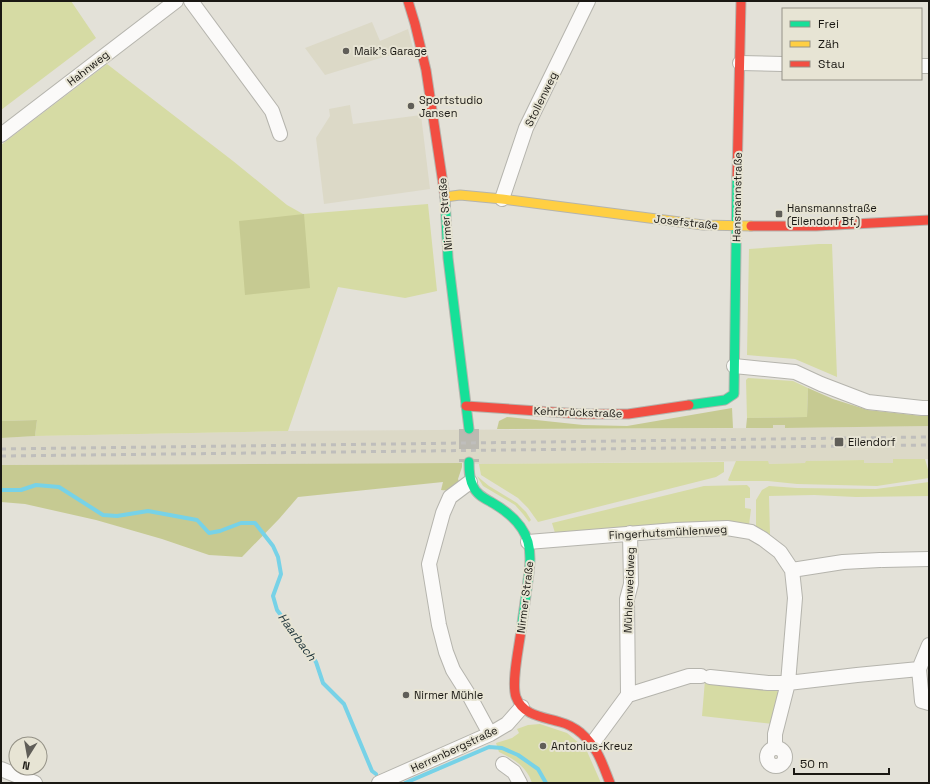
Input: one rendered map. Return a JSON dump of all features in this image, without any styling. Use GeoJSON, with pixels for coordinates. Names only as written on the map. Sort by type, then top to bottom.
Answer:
{"type":"FeatureCollection","features":[{"type":"Feature","properties":{"kind":"street","name":"Hahnweg"},"geometry":{"type":"LineString","coordinates":[[1,135],[176,1]]}},
{"type":"Feature","properties":{"kind":"street"},"geometry":{"type":"LineString","coordinates":[[191,1],[272,111],[280,134]]}},
{"type":"Feature","properties":{"kind":"street","name":"Nirmer Straße"},"geometry":{"type":"LineString","coordinates":[[408,1],[426,70],[445,197],[448,258],[469,429]]}},
{"type":"Feature","properties":{"kind":"street","name":"Stollenweg"},"geometry":{"type":"LineString","coordinates":[[502,199],[526,128],[588,1]]}},
{"type":"Feature","properties":{"kind":"street","name":"Hansmannstraße"},"geometry":{"type":"LineString","coordinates":[[734,394],[741,1]]}},
{"type":"Feature","properties":{"kind":"street"},"geometry":{"type":"LineString","coordinates":[[740,63],[782,64]]}},
{"type":"Feature","properties":{"kind":"street","name":"Josefstraße"},"geometry":{"type":"LineString","coordinates":[[445,197],[460,195],[502,199],[704,225],[736,227],[797,226],[929,220]]}},
{"type":"Feature","properties":{"kind":"street"},"geometry":{"type":"LineString","coordinates":[[734,366],[795,372],[821,384],[868,402],[929,408]]}},
{"type":"Feature","properties":{"kind":"street","name":"Kehrbrückstraße"},"geometry":{"type":"LineString","coordinates":[[466,406],[582,414],[628,414],[724,400],[734,394]]}},
{"type":"Feature","properties":{"kind":"street"},"geometry":{"type":"LineString","coordinates":[[469,462],[470,482],[450,497],[443,513],[429,564],[439,625],[446,652],[453,670],[470,697],[490,734]]}},
{"type":"Feature","properties":{"kind":"street","name":"Nirmer Straße"},"geometry":{"type":"LineString","coordinates":[[470,482],[482,496],[507,512],[515,520],[528,542],[531,558],[514,682],[516,697],[522,707]]}},
{"type":"Feature","properties":{"kind":"street","name":"Fingerhutsmühlenweg"},"geometry":{"type":"LineString","coordinates":[[528,542],[630,533],[727,528],[751,532],[780,552],[792,570],[795,598],[788,683],[775,734],[775,748]]}},
{"type":"Feature","properties":{"kind":"street","name":"Mühlenweidweg"},"geometry":{"type":"LineString","coordinates":[[628,694],[627,599],[631,584],[630,533]]}},
{"type":"Feature","properties":{"kind":"street"},"geometry":{"type":"LineString","coordinates":[[792,570],[843,562],[929,559]]}},
{"type":"Feature","properties":{"kind":"street"},"geometry":{"type":"LineString","coordinates":[[929,645],[919,669],[922,701],[929,702]]}},
{"type":"Feature","properties":{"kind":"street"},"geometry":{"type":"LineString","coordinates":[[592,744],[628,694],[689,676],[706,676],[768,683],[788,683],[919,669]]}},
{"type":"Feature","properties":{"kind":"street"},"geometry":{"type":"LineString","coordinates":[[522,707],[530,713],[540,717],[560,721],[581,733],[592,744],[600,756],[610,783]]}},
{"type":"Feature","properties":{"kind":"street","name":"Herrenbergstraße"},"geometry":{"type":"LineString","coordinates":[[379,783],[490,734],[507,724],[522,707]]}},
{"type":"Feature","properties":{"kind":"street"},"geometry":{"type":"LineString","coordinates":[[503,764],[514,772],[520,783]]}},
{"type":"Feature","properties":{"kind":"street"},"geometry":{"type":"LineString","coordinates":[[1,769],[35,783]]}},
{"type":"Feature","properties":{"kind":"shaded area"},"geometry":{"type":"Polygon","coordinates":[[[372,22],[380,41],[408,29],[413,48],[325,75],[305,48],[372,22]]]}},
{"type":"Feature","properties":{"kind":"shaded area"},"geometry":{"type":"Polygon","coordinates":[[[350,105],[353,124],[421,115],[430,189],[324,204],[316,138],[330,116],[329,109],[350,105]]]}},
{"type":"Feature","properties":{"kind":"shaded area"},"geometry":{"type":"Polygon","coordinates":[[[773,425],[785,425],[785,428],[929,426],[929,459],[893,459],[893,463],[864,463],[863,460],[806,461],[806,463],[768,464],[768,461],[482,464],[1,465],[1,438],[35,436],[288,431],[772,428],[773,425]]]}},
{"type":"Feature","properties":{"kind":"green space"},"geometry":{"type":"Polygon","coordinates":[[[1,1],[71,1],[96,38],[1,110],[1,1]]]}},
{"type":"Feature","properties":{"kind":"green space"},"geometry":{"type":"Polygon","coordinates":[[[107,64],[233,161],[287,205],[303,214],[428,204],[437,291],[405,298],[338,287],[288,431],[35,436],[37,420],[1,421],[1,145],[107,64]]]}},
{"type":"Feature","properties":{"kind":"green space"},"geometry":{"type":"Polygon","coordinates":[[[304,214],[310,288],[245,295],[239,221],[304,214]]]}},
{"type":"Feature","properties":{"kind":"green space"},"geometry":{"type":"Polygon","coordinates":[[[832,244],[837,377],[795,359],[747,355],[749,249],[832,244]]]}},
{"type":"Feature","properties":{"kind":"green space"},"geometry":{"type":"Polygon","coordinates":[[[748,378],[793,381],[808,388],[807,417],[747,418],[746,380],[748,378]]]}},
{"type":"Feature","properties":{"kind":"green space"},"geometry":{"type":"Polygon","coordinates":[[[808,388],[833,399],[868,410],[929,416],[929,426],[785,428],[785,425],[773,425],[773,428],[746,428],[747,418],[807,417],[808,388]]]}},
{"type":"Feature","properties":{"kind":"green space"},"geometry":{"type":"Polygon","coordinates":[[[732,408],[733,428],[497,429],[499,421],[507,417],[583,425],[627,426],[732,408]]]}},
{"type":"Feature","properties":{"kind":"green space"},"geometry":{"type":"Polygon","coordinates":[[[37,420],[35,436],[1,438],[1,421],[37,420]]]}},
{"type":"Feature","properties":{"kind":"green space"},"geometry":{"type":"Polygon","coordinates":[[[893,459],[925,459],[929,478],[877,486],[797,484],[768,481],[728,480],[736,461],[768,461],[769,464],[805,463],[806,461],[864,460],[864,463],[893,463],[893,459]]]}},
{"type":"Feature","properties":{"kind":"green space"},"geometry":{"type":"Polygon","coordinates":[[[724,462],[724,472],[716,477],[538,522],[528,508],[518,498],[481,475],[479,464],[724,462]]]}},
{"type":"Feature","properties":{"kind":"green space"},"geometry":{"type":"Polygon","coordinates":[[[462,463],[458,479],[460,484],[449,490],[441,490],[443,482],[298,497],[242,557],[209,555],[162,539],[96,520],[25,504],[1,502],[1,465],[462,463]]]}},
{"type":"Feature","properties":{"kind":"green space"},"geometry":{"type":"Polygon","coordinates":[[[477,476],[489,486],[517,503],[526,512],[531,520],[529,522],[515,505],[483,486],[477,476]]]}},
{"type":"Feature","properties":{"kind":"green space"},"geometry":{"type":"Polygon","coordinates":[[[929,482],[929,496],[769,496],[770,535],[756,528],[756,500],[762,490],[769,486],[797,488],[876,489],[929,482]]]}},
{"type":"Feature","properties":{"kind":"green space"},"geometry":{"type":"Polygon","coordinates":[[[747,485],[750,488],[750,498],[745,498],[745,508],[751,509],[749,525],[555,533],[552,523],[704,486],[747,485]]]}},
{"type":"Feature","properties":{"kind":"green space"},"geometry":{"type":"Polygon","coordinates":[[[705,680],[774,687],[779,693],[773,724],[702,716],[705,680]]]}},
{"type":"Feature","properties":{"kind":"green space"},"geometry":{"type":"Polygon","coordinates":[[[540,724],[567,733],[586,749],[601,783],[532,783],[527,772],[519,764],[499,752],[496,743],[512,738],[519,733],[517,729],[528,725],[540,724]]]}},
{"type":"Feature","properties":{"kind":"waterway","name":"Haarbach"},"geometry":{"type":"LineString","coordinates":[[1,490],[21,490],[36,485],[59,487],[103,515],[117,516],[148,511],[197,520],[209,533],[220,531],[241,523],[255,523],[273,546],[278,557],[281,574],[273,596],[277,610],[316,662],[323,683],[344,704],[372,771],[376,774]]}},
{"type":"Feature","properties":{"kind":"waterway","name":"Haarbach"},"geometry":{"type":"LineString","coordinates":[[405,783],[489,747],[502,748],[518,755],[538,769],[546,783]]}},
{"type":"Feature","properties":{"kind":"tunnel"},"geometry":{"type":"LineString","coordinates":[[469,429],[469,462]]}},
{"type":"Feature","properties":{"kind":"railway"},"geometry":{"type":"LineString","coordinates":[[1,449],[929,437]]}},
{"type":"Feature","properties":{"kind":"railway"},"geometry":{"type":"LineString","coordinates":[[1,456],[929,445]]}},
{"type":"Feature","properties":{"kind":"traffic: fast"},"geometry":{"type":"LineString","coordinates":[[689,405],[725,400],[734,394],[737,177]]}},
{"type":"Feature","properties":{"kind":"traffic: fast"},"geometry":{"type":"LineString","coordinates":[[445,197],[448,258],[469,429]]}},
{"type":"Feature","properties":{"kind":"traffic: fast"},"geometry":{"type":"LineString","coordinates":[[469,462],[469,471],[474,489],[478,494],[514,519],[526,535],[530,553],[530,565],[521,631]]}},
{"type":"Feature","properties":{"kind":"traffic: slow"},"geometry":{"type":"LineString","coordinates":[[445,197],[460,195],[502,199],[703,225],[751,226]]}},
{"type":"Feature","properties":{"kind":"traffic: jam"},"geometry":{"type":"LineString","coordinates":[[408,1],[426,70],[445,197]]}},
{"type":"Feature","properties":{"kind":"traffic: jam"},"geometry":{"type":"LineString","coordinates":[[737,177],[741,1]]}},
{"type":"Feature","properties":{"kind":"traffic: jam"},"geometry":{"type":"LineString","coordinates":[[751,226],[816,226],[929,220]]}},
{"type":"Feature","properties":{"kind":"traffic: jam"},"geometry":{"type":"LineString","coordinates":[[466,406],[582,414],[628,414],[689,405]]}},
{"type":"Feature","properties":{"kind":"traffic: jam"},"geometry":{"type":"LineString","coordinates":[[521,631],[514,683],[516,697],[519,703],[535,715],[566,724],[581,733],[596,750],[610,783]]}},
{"type":"Feature","properties":{"kind":"place","name":"Maik's Garage"},"geometry":{"type":"Point","coordinates":[346,51]}},
{"type":"Feature","properties":{"kind":"place","name":"Sportstudio Jansen"},"geometry":{"type":"Point","coordinates":[411,106]}},
{"type":"Feature","properties":{"kind":"place","name":"Hansmannstraße (Eilendorf Bf.)"},"geometry":{"type":"Point","coordinates":[779,214]}},
{"type":"Feature","properties":{"kind":"place","name":"Eilendorf"},"geometry":{"type":"Point","coordinates":[839,442]}},
{"type":"Feature","properties":{"kind":"place","name":"Nirmer Mühle"},"geometry":{"type":"Point","coordinates":[406,695]}},
{"type":"Feature","properties":{"kind":"place","name":"Antonius-Kreuz"},"geometry":{"type":"Point","coordinates":[543,746]}}]}
